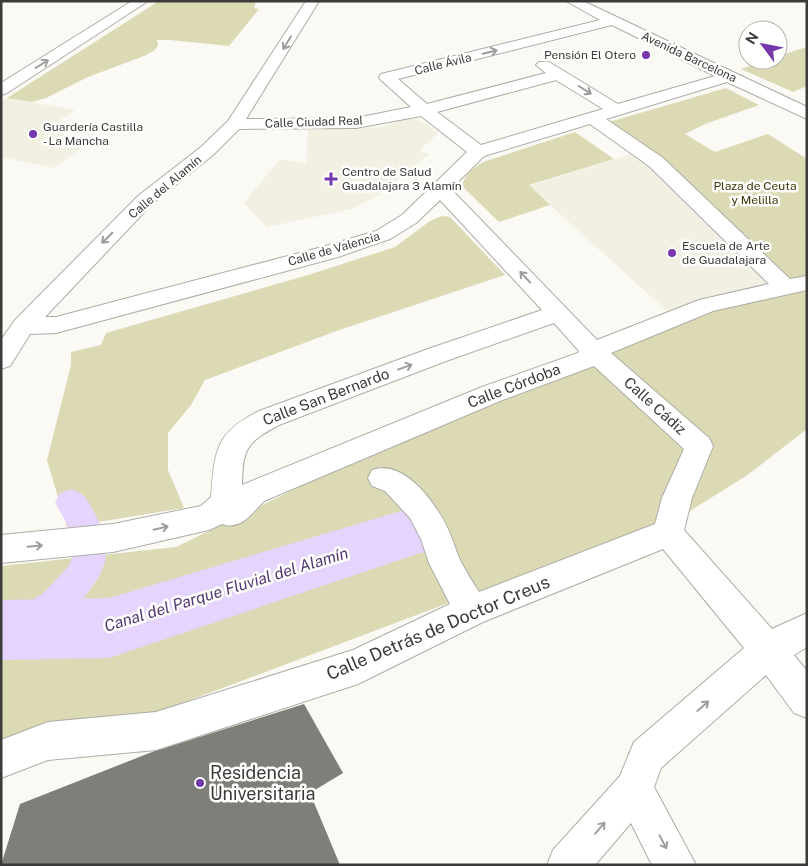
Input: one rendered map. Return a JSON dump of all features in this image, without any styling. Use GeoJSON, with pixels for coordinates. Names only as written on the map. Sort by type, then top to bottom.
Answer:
{"type":"FeatureCollection","features":[{"type":"Feature","properties":{"kind":"street"},"geometry":{"type":"LineString","coordinates":[[1,90],[142,1]]}},
{"type":"Feature","properties":{"kind":"street","name":"Calle del Alamín"},"geometry":{"type":"LineString","coordinates":[[1,360],[23,326],[144,200],[208,151],[234,124],[312,1]]}},
{"type":"Feature","properties":{"kind":"street","name":"Avenida Barcelona"},"geometry":{"type":"LineString","coordinates":[[572,1],[807,114]]}},
{"type":"Feature","properties":{"kind":"street","name":"Calle Ávila"},"geometry":{"type":"LineString","coordinates":[[478,152],[387,78],[613,22]]}},
{"type":"Feature","properties":{"kind":"street"},"geometry":{"type":"LineString","coordinates":[[513,46],[616,110]]}},
{"type":"Feature","properties":{"kind":"street","name":"Calle Ciudad Real"},"geometry":{"type":"LineString","coordinates":[[234,124],[356,123],[424,110],[559,74]]}},
{"type":"Feature","properties":{"kind":"street","name":"Calle de Valencia"},"geometry":{"type":"LineString","coordinates":[[23,326],[56,325],[330,252],[383,236],[409,219],[478,152],[730,76]]}},
{"type":"Feature","properties":{"kind":"street"},"geometry":{"type":"LineString","coordinates":[[786,103],[807,94]]}},
{"type":"Feature","properties":{"kind":"street"},"geometry":{"type":"LineString","coordinates":[[593,118],[656,162],[796,286]]}},
{"type":"Feature","properties":{"kind":"street","name":"Calle Cádiz"},"geometry":{"type":"LineString","coordinates":[[441,190],[592,351],[699,446],[677,498],[668,533]]}},
{"type":"Feature","properties":{"kind":"street","name":"Calle Córdoba"},"geometry":{"type":"LineString","coordinates":[[232,515],[254,492],[491,394],[587,359],[592,351],[707,305],[796,286]]}},
{"type":"Feature","properties":{"kind":"street","name":"Calle San Bernardo"},"geometry":{"type":"LineString","coordinates":[[232,515],[230,463],[236,441],[249,428],[278,414],[436,355],[558,313]]}},
{"type":"Feature","properties":{"kind":"street"},"geometry":{"type":"LineString","coordinates":[[382,478],[396,483],[421,510],[436,536],[445,563],[470,611]]}},
{"type":"Feature","properties":{"kind":"street"},"geometry":{"type":"LineString","coordinates":[[1,549],[113,538],[209,517],[232,515]]}},
{"type":"Feature","properties":{"kind":"street"},"geometry":{"type":"LineString","coordinates":[[668,533],[768,650],[807,700]]}},
{"type":"Feature","properties":{"kind":"street","name":"Calle Detrás de Doctor Creus"},"geometry":{"type":"LineString","coordinates":[[1,759],[48,740],[156,731],[358,666],[470,611],[668,533]]}},
{"type":"Feature","properties":{"kind":"street"},"geometry":{"type":"LineString","coordinates":[[568,865],[634,788],[647,755],[768,650],[807,629]]}},
{"type":"Feature","properties":{"kind":"street"},"geometry":{"type":"LineString","coordinates":[[634,788],[675,865]]}},
{"type":"Feature","properties":{"kind":"shaded area","name":"Guardería Castilla - La Mancha"},"geometry":{"type":"Polygon","coordinates":[[[7,98],[75,110],[57,122],[74,127],[55,141],[83,147],[54,168],[1,157],[1,102],[7,98]]]}},
{"type":"Feature","properties":{"kind":"shaded area","name":"Centro de Salud Guadalajara 3 Alamín"},"geometry":{"type":"Polygon","coordinates":[[[405,118],[415,119],[426,124],[438,133],[419,151],[429,154],[378,196],[351,209],[267,227],[244,203],[280,159],[306,163],[308,130],[382,127],[405,118]]]}},
{"type":"Feature","properties":{"kind":"shaded area","name":"Escuela de Arte de Guadalajara"},"geometry":{"type":"Polygon","coordinates":[[[632,154],[650,165],[774,286],[669,313],[529,186],[632,154]]]}},
{"type":"Feature","properties":{"kind":"green space"},"geometry":{"type":"Polygon","coordinates":[[[159,1],[256,1],[254,8],[259,9],[229,46],[157,40],[158,45],[155,50],[144,56],[88,77],[46,98],[32,102],[7,98],[159,1]]]}},
{"type":"Feature","properties":{"kind":"green space"},"geometry":{"type":"Polygon","coordinates":[[[807,47],[807,86],[793,92],[743,70],[788,70],[788,53],[807,47]]]}},
{"type":"Feature","properties":{"kind":"green space","name":"Plaza de Ceuta y Melilla"},"geometry":{"type":"Polygon","coordinates":[[[726,88],[759,105],[705,124],[685,134],[715,152],[768,134],[807,159],[807,237],[804,237],[807,240],[807,279],[776,284],[651,165],[595,126],[726,88]]]}},
{"type":"Feature","properties":{"kind":"green space"},"geometry":{"type":"Polygon","coordinates":[[[575,132],[614,159],[529,185],[550,205],[499,222],[462,186],[470,172],[483,162],[575,132]]]}},
{"type":"Feature","properties":{"kind":"green space"},"geometry":{"type":"Polygon","coordinates":[[[442,216],[450,217],[505,275],[339,330],[205,380],[191,405],[168,433],[168,470],[184,508],[67,527],[47,460],[71,365],[71,352],[101,345],[106,333],[308,275],[395,247],[430,221],[442,216]]]}},
{"type":"Feature","properties":{"kind":"green space"},"geometry":{"type":"Polygon","coordinates":[[[807,288],[807,429],[746,476],[685,514],[164,710],[1,744],[1,566],[176,547],[425,426],[589,355],[723,306],[807,288]]]}},
{"type":"Feature","properties":{"kind":"building","name":"Residencia Universitaria"},"geometry":{"type":"Polygon","coordinates":[[[304,704],[343,773],[310,793],[340,865],[1,865],[20,804],[152,752],[304,704]]]}},
{"type":"Feature","properties":{"kind":"waterway"},"geometry":{"type":"LineString","coordinates":[[19,630],[55,604],[79,579],[89,561],[86,528],[71,502]]}},
{"type":"Feature","properties":{"kind":"waterway","name":"Canal del Parque Fluvial del Alamín"},"geometry":{"type":"LineString","coordinates":[[1,630],[109,628],[418,530]]}},
{"type":"Feature","properties":{"kind":"place","name":"Pensión El Otero"},"geometry":{"type":"Point","coordinates":[646,55]}},
{"type":"Feature","properties":{"kind":"place","name":"Guardería Castilla - La Mancha"},"geometry":{"type":"Point","coordinates":[33,134]}},
{"type":"Feature","properties":{"kind":"place","name":"Centro de Salud Guadalajara 3 Alamín"},"geometry":{"type":"Point","coordinates":[331,179]}},
{"type":"Feature","properties":{"kind":"place","name":"Escuela de Arte de Guadalajara"},"geometry":{"type":"Point","coordinates":[672,253]}},
{"type":"Feature","properties":{"kind":"place","name":"Residencia Universitaria"},"geometry":{"type":"Point","coordinates":[200,783]}}]}
